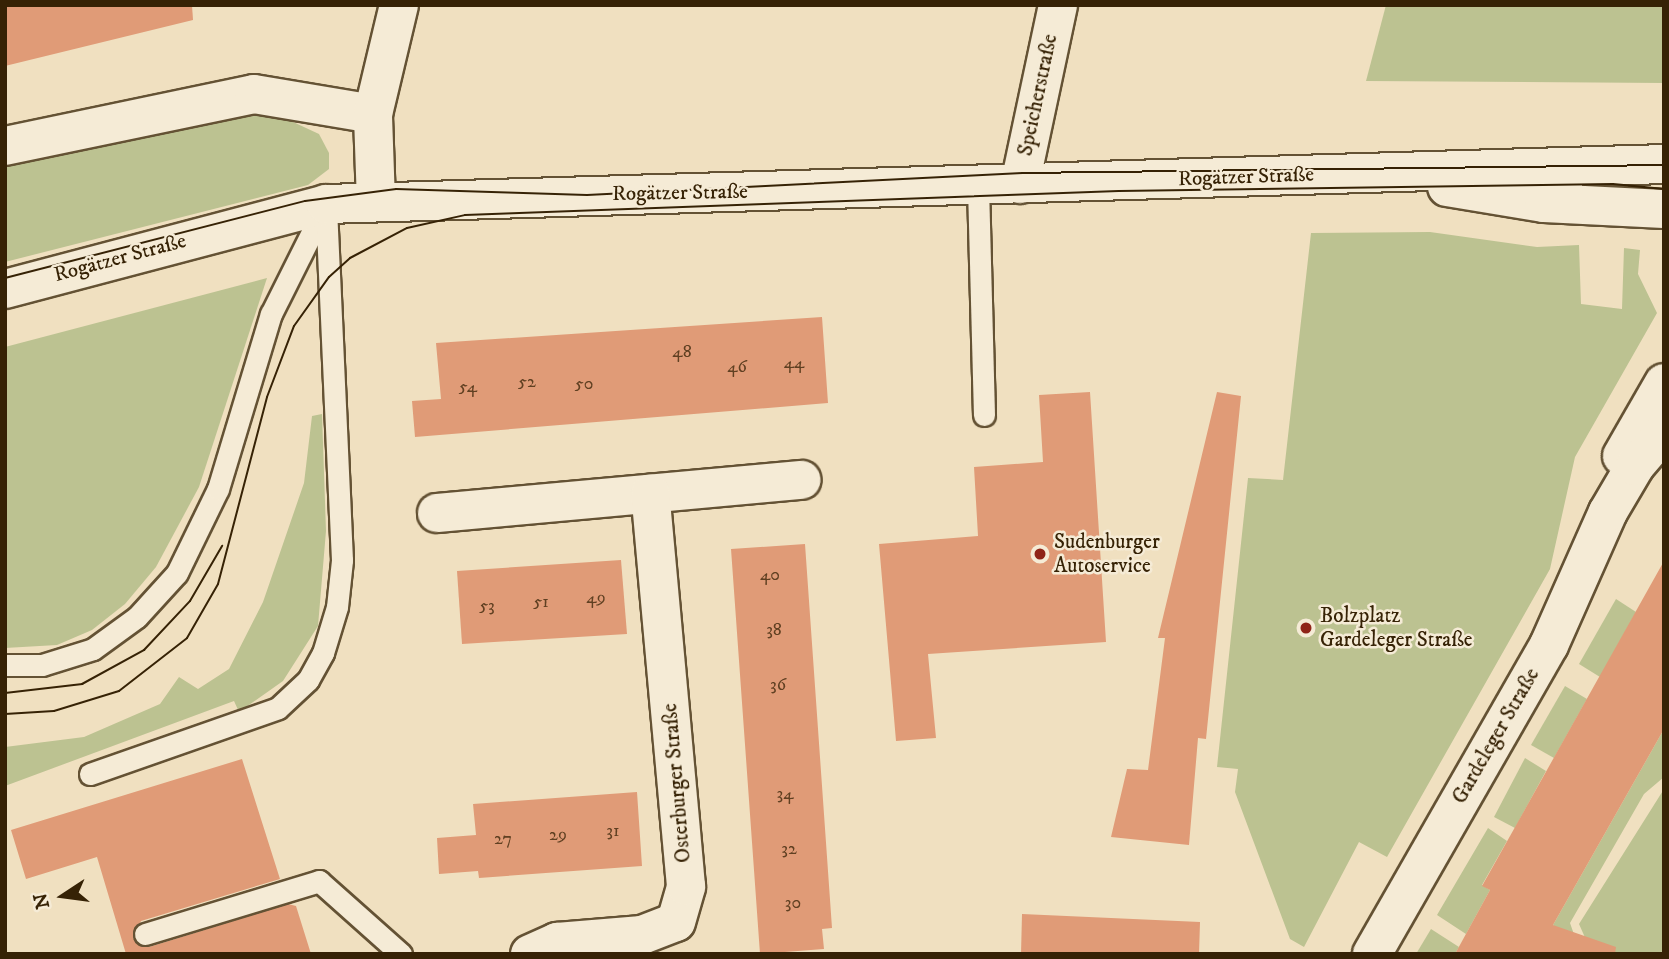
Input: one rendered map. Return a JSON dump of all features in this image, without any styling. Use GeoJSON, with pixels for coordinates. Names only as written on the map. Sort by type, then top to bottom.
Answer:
{"type":"FeatureCollection","features":[{"type":"Feature","properties":{"kind":"street"},"geometry":{"type":"LineString","coordinates":[[376,202],[373,114],[398,5]]}},
{"type":"Feature","properties":{"kind":"street","name":"Speicherstraße"},"geometry":{"type":"LineString","coordinates":[[1020,184],[1058,5]]}},
{"type":"Feature","properties":{"kind":"street"},"geometry":{"type":"LineString","coordinates":[[5,146],[254,94],[373,114]]}},
{"type":"Feature","properties":{"kind":"street","name":"Rogätzer Straße"},"geometry":{"type":"LineString","coordinates":[[5,289],[326,204],[1664,164]]}},
{"type":"Feature","properties":{"kind":"street","name":"Rogätzer Straße"},"geometry":{"type":"LineString","coordinates":[[1365,174],[1544,203],[1664,209]]}},
{"type":"Feature","properties":{"kind":"street","name":"Gardeleger Straße"},"geometry":{"type":"LineString","coordinates":[[1608,512],[1624,450],[1664,383]]}},
{"type":"Feature","properties":{"kind":"street","name":"Gardeleger Straße"},"geometry":{"type":"LineString","coordinates":[[1371,954],[1549,645],[1608,512],[1635,466],[1664,432]]}},
{"type":"Feature","properties":{"kind":"street"},"geometry":{"type":"LineString","coordinates":[[437,513],[802,480]]}},
{"type":"Feature","properties":{"kind":"street","name":"Osterburger Straße"},"geometry":{"type":"LineString","coordinates":[[530,954],[557,942],[642,935],[676,922],[686,886],[650,494]]}},
{"type":"Feature","properties":{"kind":"lane"},"geometry":{"type":"LineString","coordinates":[[978,186],[984,415]]}},
{"type":"Feature","properties":{"kind":"lane"},"geometry":{"type":"LineString","coordinates":[[5,665],[54,663],[93,649],[137,617],[177,572],[218,489],[271,314],[326,204]]}},
{"type":"Feature","properties":{"kind":"lane"},"geometry":{"type":"LineString","coordinates":[[90,774],[278,708],[308,680],[323,653],[337,607],[342,560],[326,204]]}},
{"type":"Feature","properties":{"kind":"lane"},"geometry":{"type":"LineString","coordinates":[[5,308],[56,275]]}},
{"type":"Feature","properties":{"kind":"lane"},"geometry":{"type":"LineString","coordinates":[[145,933],[319,881],[401,954]]}},
{"type":"Feature","properties":{"kind":"green space"},"geometry":{"type":"Polygon","coordinates":[[[1386,5],[1664,5],[1664,83],[1366,81],[1386,5]]]}},
{"type":"Feature","properties":{"kind":"green space"},"geometry":{"type":"Polygon","coordinates":[[[278,115],[319,134],[329,153],[329,169],[308,185],[5,262],[5,167],[232,117],[278,115]]]}},
{"type":"Feature","properties":{"kind":"green space"},"geometry":{"type":"Polygon","coordinates":[[[1430,232],[1537,247],[1579,245],[1581,304],[1622,309],[1624,248],[1640,250],[1638,274],[1657,313],[1575,457],[1550,569],[1387,857],[1359,842],[1304,947],[1290,939],[1235,792],[1238,769],[1217,767],[1248,478],[1283,480],[1311,233],[1430,232]]]}},
{"type":"Feature","properties":{"kind":"green space"},"geometry":{"type":"Polygon","coordinates":[[[267,278],[199,487],[156,567],[125,604],[92,630],[57,645],[5,648],[5,347],[267,278]]]}},
{"type":"Feature","properties":{"kind":"green space"},"geometry":{"type":"Polygon","coordinates":[[[322,414],[326,531],[318,626],[283,681],[239,712],[234,701],[5,786],[5,747],[84,737],[160,704],[179,677],[198,689],[229,669],[263,602],[304,483],[312,416],[322,414]]]}},
{"type":"Feature","properties":{"kind":"green space"},"geometry":{"type":"Polygon","coordinates":[[[1616,599],[1636,612],[1600,677],[1579,664],[1616,599]]]}},
{"type":"Feature","properties":{"kind":"green space"},"geometry":{"type":"Polygon","coordinates":[[[1565,686],[1587,699],[1554,758],[1531,745],[1565,686]]]}},
{"type":"Feature","properties":{"kind":"green space"},"geometry":{"type":"Polygon","coordinates":[[[1664,729],[1664,777],[1644,794],[1570,923],[1577,943],[1553,925],[1664,729]]]}},
{"type":"Feature","properties":{"kind":"green space"},"geometry":{"type":"Polygon","coordinates":[[[1525,758],[1546,771],[1515,828],[1494,817],[1525,758]]]}},
{"type":"Feature","properties":{"kind":"green space"},"geometry":{"type":"Polygon","coordinates":[[[1664,789],[1664,954],[1580,954],[1587,942],[1579,924],[1664,789]]]}},
{"type":"Feature","properties":{"kind":"green space"},"geometry":{"type":"Polygon","coordinates":[[[1488,828],[1507,841],[1482,885],[1490,890],[1466,934],[1437,915],[1488,828]]]}},
{"type":"Feature","properties":{"kind":"green space"},"geometry":{"type":"Polygon","coordinates":[[[1431,929],[1459,947],[1455,954],[1416,954],[1431,929]]]}},
{"type":"Feature","properties":{"kind":"building"},"geometry":{"type":"Polygon","coordinates":[[[5,5],[192,5],[193,20],[5,66],[5,5]]]}},
{"type":"Feature","properties":{"kind":"building"},"geometry":{"type":"Polygon","coordinates":[[[822,317],[828,403],[415,437],[412,401],[441,399],[436,343],[822,317]]]}},
{"type":"Feature","properties":{"kind":"building","name":"Sudenburger Autoservice"},"geometry":{"type":"Polygon","coordinates":[[[1090,392],[1106,642],[928,654],[936,738],[896,741],[879,544],[978,536],[974,467],[1043,462],[1039,395],[1090,392]]]}},
{"type":"Feature","properties":{"kind":"building"},"geometry":{"type":"Polygon","coordinates":[[[1217,392],[1241,396],[1206,739],[1198,738],[1189,845],[1111,837],[1127,769],[1148,770],[1165,638],[1158,638],[1217,392]]]}},
{"type":"Feature","properties":{"kind":"building"},"geometry":{"type":"Polygon","coordinates":[[[805,544],[832,928],[822,929],[824,949],[760,954],[731,549],[805,544]]]}},
{"type":"Feature","properties":{"kind":"building"},"geometry":{"type":"Polygon","coordinates":[[[621,560],[627,634],[462,644],[457,571],[621,560]]]}},
{"type":"Feature","properties":{"kind":"building"},"geometry":{"type":"Polygon","coordinates":[[[1664,561],[1664,729],[1553,925],[1616,947],[1615,954],[1455,954],[1490,890],[1482,886],[1664,561]]]}},
{"type":"Feature","properties":{"kind":"building"},"geometry":{"type":"Polygon","coordinates":[[[242,759],[280,879],[141,921],[133,938],[149,947],[288,904],[296,906],[311,954],[126,954],[97,857],[26,879],[11,830],[242,759]]]}},
{"type":"Feature","properties":{"kind":"building"},"geometry":{"type":"Polygon","coordinates":[[[637,792],[642,866],[479,878],[478,871],[439,874],[437,838],[476,835],[473,804],[637,792]]]}},
{"type":"Feature","properties":{"kind":"building"},"geometry":{"type":"Polygon","coordinates":[[[1022,914],[1200,922],[1199,954],[1021,954],[1022,914]]]}},
{"type":"Feature","properties":{"kind":"tram line"},"geometry":{"type":"LineString","coordinates":[[5,278],[305,201],[396,189],[587,195],[1022,173],[1664,165]]}},
{"type":"Feature","properties":{"kind":"tram line"},"geometry":{"type":"LineString","coordinates":[[5,714],[54,711],[119,691],[187,638],[218,584],[267,397],[294,326],[329,277],[350,258],[407,228],[465,215],[1119,191],[1613,184],[1664,189]]}},
{"type":"Feature","properties":{"kind":"tram line"},"geometry":{"type":"LineString","coordinates":[[5,693],[82,684],[144,650],[190,601],[222,546]]}},
{"type":"Feature","properties":{"kind":"place","name":"Sudenburger Autoservice"},"geometry":{"type":"Point","coordinates":[1040,554]}},
{"type":"Feature","properties":{"kind":"place","name":"Bolzplatz Gardeleger Straße"},"geometry":{"type":"Point","coordinates":[1306,628]}}]}
